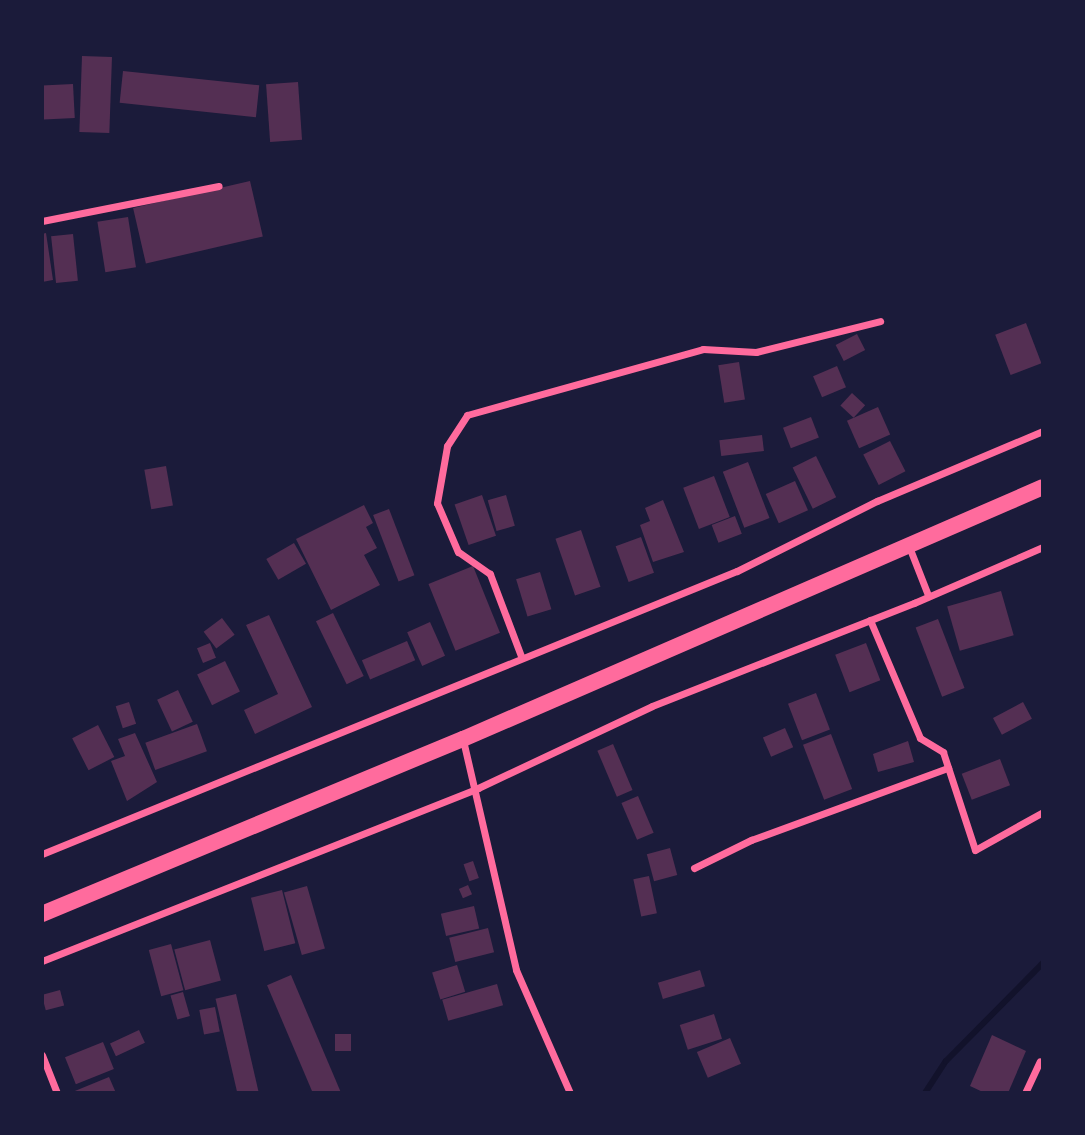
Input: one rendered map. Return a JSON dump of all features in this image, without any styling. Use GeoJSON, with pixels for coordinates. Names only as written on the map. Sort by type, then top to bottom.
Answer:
{"type":"FeatureCollection","features":[{"type":"Feature","properties":{"kind":"highway"},"geometry":{"type":"LineString","coordinates":[[42,915],[463,739],[908,543],[1043,487]]}},
{"type":"Feature","properties":{"kind":"street"},"geometry":{"type":"LineString","coordinates":[[42,221],[219,186]]}},
{"type":"Feature","properties":{"kind":"street"},"geometry":{"type":"LineString","coordinates":[[521,656],[489,574],[458,552],[437,503],[447,446],[467,415],[703,349],[756,352],[880,321]]}},
{"type":"Feature","properties":{"kind":"street"},"geometry":{"type":"LineString","coordinates":[[42,854],[521,656],[737,571],[877,501],[1043,431]]}},
{"type":"Feature","properties":{"kind":"street"},"geometry":{"type":"LineString","coordinates":[[908,543],[928,596]]}},
{"type":"Feature","properties":{"kind":"street"},"geometry":{"type":"LineString","coordinates":[[42,961],[478,788],[652,706],[870,620],[1043,547]]}},
{"type":"Feature","properties":{"kind":"street"},"geometry":{"type":"LineString","coordinates":[[870,620],[920,738],[943,752],[975,850],[1043,813]]}},
{"type":"Feature","properties":{"kind":"street"},"geometry":{"type":"LineString","coordinates":[[463,739],[478,788],[516,970],[570,1093]]}},
{"type":"Feature","properties":{"kind":"street"},"geometry":{"type":"LineString","coordinates":[[694,868],[751,840],[948,768]]}},
{"type":"Feature","properties":{"kind":"street"},"geometry":{"type":"LineString","coordinates":[[42,1055],[57,1093]]}},
{"type":"Feature","properties":{"kind":"street"},"geometry":{"type":"LineString","coordinates":[[1024,1093],[1040,1061]]}},
{"type":"Feature","properties":{"kind":"building"},"geometry":{"type":"Polygon","coordinates":[[[82,56],[112,57],[109,133],[79,132],[82,56]]]}},
{"type":"Feature","properties":{"kind":"building"},"geometry":{"type":"Polygon","coordinates":[[[123,71],[259,85],[256,117],[120,103],[123,71]]]}},
{"type":"Feature","properties":{"kind":"building"},"geometry":{"type":"Polygon","coordinates":[[[298,82],[302,140],[270,142],[266,84],[298,82]]]}},
{"type":"Feature","properties":{"kind":"building"},"geometry":{"type":"Polygon","coordinates":[[[73,84],[75,118],[44,120],[42,86],[73,84]]]}},
{"type":"Feature","properties":{"kind":"building"},"geometry":{"type":"Polygon","coordinates":[[[250,181],[263,237],[146,264],[133,208],[250,181]]]}},
{"type":"Feature","properties":{"kind":"building"},"geometry":{"type":"Polygon","coordinates":[[[128,217],[136,267],[105,272],[97,222],[128,217]]]}},
{"type":"Feature","properties":{"kind":"building"},"geometry":{"type":"Polygon","coordinates":[[[46,233],[53,280],[42,282],[42,234],[46,233]]]}},
{"type":"Feature","properties":{"kind":"building"},"geometry":{"type":"Polygon","coordinates":[[[73,234],[78,281],[56,283],[51,236],[73,234]]]}},
{"type":"Feature","properties":{"kind":"building"},"geometry":{"type":"Polygon","coordinates":[[[1026,323],[1041,363],[1011,375],[995,335],[1026,323]]]}},
{"type":"Feature","properties":{"kind":"building"},"geometry":{"type":"Polygon","coordinates":[[[857,334],[865,350],[844,361],[836,345],[857,334]]]}},
{"type":"Feature","properties":{"kind":"building"},"geometry":{"type":"Polygon","coordinates":[[[739,362],[745,400],[724,403],[718,365],[739,362]]]}},
{"type":"Feature","properties":{"kind":"building"},"geometry":{"type":"Polygon","coordinates":[[[837,366],[846,387],[822,397],[813,376],[837,366]]]}},
{"type":"Feature","properties":{"kind":"building"},"geometry":{"type":"Polygon","coordinates":[[[852,393],[865,405],[854,418],[840,405],[852,393]]]}},
{"type":"Feature","properties":{"kind":"building"},"geometry":{"type":"Polygon","coordinates":[[[878,407],[890,434],[859,448],[847,421],[878,407]]]}},
{"type":"Feature","properties":{"kind":"building"},"geometry":{"type":"Polygon","coordinates":[[[811,417],[819,438],[791,448],[783,428],[811,417]]]}},
{"type":"Feature","properties":{"kind":"building"},"geometry":{"type":"Polygon","coordinates":[[[762,435],[764,451],[721,456],[719,440],[762,435]]]}},
{"type":"Feature","properties":{"kind":"building"},"geometry":{"type":"Polygon","coordinates":[[[890,441],[905,471],[879,485],[863,455],[890,441]]]}},
{"type":"Feature","properties":{"kind":"building"},"geometry":{"type":"Polygon","coordinates":[[[816,456],[836,497],[813,509],[793,467],[816,456]]]}},
{"type":"Feature","properties":{"kind":"building"},"geometry":{"type":"Polygon","coordinates":[[[748,462],[770,518],[744,528],[723,472],[748,462]]]}},
{"type":"Feature","properties":{"kind":"building"},"geometry":{"type":"Polygon","coordinates":[[[166,466],[173,505],[151,509],[144,470],[166,466]]]}},
{"type":"Feature","properties":{"kind":"building"},"geometry":{"type":"Polygon","coordinates":[[[714,476],[730,517],[699,529],[683,488],[714,476]]]}},
{"type":"Feature","properties":{"kind":"building"},"geometry":{"type":"Polygon","coordinates":[[[795,481],[808,510],[779,523],[766,494],[795,481]]]}},
{"type":"Feature","properties":{"kind":"building"},"geometry":{"type":"Polygon","coordinates":[[[482,495],[496,536],[469,545],[455,504],[482,495]]]}},
{"type":"Feature","properties":{"kind":"building"},"geometry":{"type":"Polygon","coordinates":[[[506,495],[515,526],[497,531],[488,500],[506,495]]]}},
{"type":"Feature","properties":{"kind":"building"},"geometry":{"type":"Polygon","coordinates":[[[663,500],[684,552],[653,562],[640,525],[650,521],[645,508],[663,500]]]}},
{"type":"Feature","properties":{"kind":"building"},"geometry":{"type":"Polygon","coordinates":[[[364,505],[373,523],[366,527],[377,548],[364,555],[380,585],[331,610],[296,539],[364,505]]]}},
{"type":"Feature","properties":{"kind":"building"},"geometry":{"type":"Polygon","coordinates":[[[389,509],[414,575],[399,581],[373,515],[389,509]]]}},
{"type":"Feature","properties":{"kind":"building"},"geometry":{"type":"Polygon","coordinates":[[[735,516],[742,534],[718,543],[712,525],[735,516]]]}},
{"type":"Feature","properties":{"kind":"building"},"geometry":{"type":"Polygon","coordinates":[[[581,530],[601,587],[575,596],[555,539],[581,530]]]}},
{"type":"Feature","properties":{"kind":"building"},"geometry":{"type":"Polygon","coordinates":[[[641,537],[654,573],[629,582],[616,546],[641,537]]]}},
{"type":"Feature","properties":{"kind":"building"},"geometry":{"type":"Polygon","coordinates":[[[294,543],[306,564],[278,580],[266,559],[294,543]]]}},
{"type":"Feature","properties":{"kind":"building"},"geometry":{"type":"Polygon","coordinates":[[[473,566],[500,633],[455,651],[428,584],[473,566]]]}},
{"type":"Feature","properties":{"kind":"building"},"geometry":{"type":"Polygon","coordinates":[[[540,572],[551,609],[527,617],[516,579],[540,572]]]}},
{"type":"Feature","properties":{"kind":"building"},"geometry":{"type":"Polygon","coordinates":[[[1001,591],[1014,635],[960,651],[947,606],[1001,591]]]}},
{"type":"Feature","properties":{"kind":"building"},"geometry":{"type":"Polygon","coordinates":[[[333,613],[364,676],[347,684],[316,621],[333,613]]]}},
{"type":"Feature","properties":{"kind":"building"},"geometry":{"type":"Polygon","coordinates":[[[269,615],[312,707],[255,734],[244,710],[278,694],[246,625],[269,615]]]}},
{"type":"Feature","properties":{"kind":"building"},"geometry":{"type":"Polygon","coordinates":[[[222,618],[235,635],[216,649],[204,632],[222,618]]]}},
{"type":"Feature","properties":{"kind":"building"},"geometry":{"type":"Polygon","coordinates":[[[938,619],[965,688],[942,697],[916,628],[938,619]]]}},
{"type":"Feature","properties":{"kind":"building"},"geometry":{"type":"Polygon","coordinates":[[[430,622],[445,656],[422,666],[407,632],[430,622]]]}},
{"type":"Feature","properties":{"kind":"building"},"geometry":{"type":"Polygon","coordinates":[[[407,641],[415,660],[370,679],[362,660],[407,641]]]}},
{"type":"Feature","properties":{"kind":"building"},"geometry":{"type":"Polygon","coordinates":[[[210,643],[216,658],[203,663],[197,648],[210,643]]]}},
{"type":"Feature","properties":{"kind":"building"},"geometry":{"type":"Polygon","coordinates":[[[866,643],[880,680],[850,692],[835,655],[866,643]]]}},
{"type":"Feature","properties":{"kind":"building"},"geometry":{"type":"Polygon","coordinates":[[[225,661],[240,692],[212,705],[197,675],[225,661]]]}},
{"type":"Feature","properties":{"kind":"building"},"geometry":{"type":"Polygon","coordinates":[[[178,690],[193,722],[172,731],[157,700],[178,690]]]}},
{"type":"Feature","properties":{"kind":"building"},"geometry":{"type":"Polygon","coordinates":[[[816,693],[830,729],[802,740],[788,704],[816,693]]]}},
{"type":"Feature","properties":{"kind":"building"},"geometry":{"type":"Polygon","coordinates":[[[129,702],[136,724],[123,728],[116,706],[129,702]]]}},
{"type":"Feature","properties":{"kind":"building"},"geometry":{"type":"Polygon","coordinates":[[[1023,702],[1032,719],[1002,735],[993,718],[1023,702]]]}},
{"type":"Feature","properties":{"kind":"building"},"geometry":{"type":"Polygon","coordinates":[[[197,724],[207,751],[155,770],[145,743],[197,724]]]}},
{"type":"Feature","properties":{"kind":"building"},"geometry":{"type":"Polygon","coordinates":[[[98,725],[114,757],[89,770],[72,738],[98,725]]]}},
{"type":"Feature","properties":{"kind":"building"},"geometry":{"type":"Polygon","coordinates":[[[785,728],[793,747],[771,757],[763,737],[785,728]]]}},
{"type":"Feature","properties":{"kind":"building"},"geometry":{"type":"Polygon","coordinates":[[[135,733],[157,782],[127,801],[111,761],[125,756],[118,739],[135,733]]]}},
{"type":"Feature","properties":{"kind":"building"},"geometry":{"type":"Polygon","coordinates":[[[831,734],[852,789],[824,800],[803,745],[831,734]]]}},
{"type":"Feature","properties":{"kind":"building"},"geometry":{"type":"Polygon","coordinates":[[[908,741],[914,762],[878,772],[873,754],[908,741]]]}},
{"type":"Feature","properties":{"kind":"building"},"geometry":{"type":"Polygon","coordinates":[[[613,744],[633,790],[617,797],[597,751],[613,744]]]}},
{"type":"Feature","properties":{"kind":"building"},"geometry":{"type":"Polygon","coordinates":[[[1000,759],[1010,785],[972,800],[962,774],[1000,759]]]}},
{"type":"Feature","properties":{"kind":"building"},"geometry":{"type":"Polygon","coordinates":[[[638,796],[654,833],[637,840],[621,803],[638,796]]]}},
{"type":"Feature","properties":{"kind":"building"},"geometry":{"type":"Polygon","coordinates":[[[670,848],[677,875],[654,881],[647,854],[670,848]]]}},
{"type":"Feature","properties":{"kind":"building"},"geometry":{"type":"Polygon","coordinates":[[[473,861],[479,878],[469,881],[464,864],[473,861]]]}},
{"type":"Feature","properties":{"kind":"building"},"geometry":{"type":"Polygon","coordinates":[[[649,876],[657,913],[641,916],[633,879],[649,876]]]}},
{"type":"Feature","properties":{"kind":"building"},"geometry":{"type":"Polygon","coordinates":[[[468,885],[472,894],[463,898],[459,889],[468,885]]]}},
{"type":"Feature","properties":{"kind":"building"},"geometry":{"type":"Polygon","coordinates":[[[307,886],[325,948],[302,955],[284,893],[307,886]]]}},
{"type":"Feature","properties":{"kind":"building"},"geometry":{"type":"Polygon","coordinates":[[[282,890],[295,943],[264,951],[251,898],[282,890]]]}},
{"type":"Feature","properties":{"kind":"building"},"geometry":{"type":"Polygon","coordinates":[[[474,906],[479,928],[446,936],[441,914],[474,906]]]}},
{"type":"Feature","properties":{"kind":"building"},"geometry":{"type":"Polygon","coordinates":[[[488,928],[494,952],[455,962],[449,938],[488,928]]]}},
{"type":"Feature","properties":{"kind":"building"},"geometry":{"type":"Polygon","coordinates":[[[210,940],[221,981],[185,990],[174,950],[210,940]]]}},
{"type":"Feature","properties":{"kind":"building"},"geometry":{"type":"Polygon","coordinates":[[[171,944],[183,990],[161,996],[149,950],[171,944]]]}},
{"type":"Feature","properties":{"kind":"building"},"geometry":{"type":"Polygon","coordinates":[[[457,965],[465,992],[440,999],[432,973],[457,965]]]}},
{"type":"Feature","properties":{"kind":"building"},"geometry":{"type":"Polygon","coordinates":[[[700,970],[705,986],[663,999],[658,983],[700,970]]]}},
{"type":"Feature","properties":{"kind":"building"},"geometry":{"type":"Polygon","coordinates":[[[291,975],[341,1093],[313,1093],[267,985],[291,975]]]}},
{"type":"Feature","properties":{"kind":"building"},"geometry":{"type":"Polygon","coordinates":[[[497,984],[503,1005],[448,1021],[442,1000],[497,984]]]}},
{"type":"Feature","properties":{"kind":"building"},"geometry":{"type":"Polygon","coordinates":[[[60,990],[64,1005],[46,1010],[42,995],[60,990]]]}},
{"type":"Feature","properties":{"kind":"building"},"geometry":{"type":"Polygon","coordinates":[[[183,992],[190,1016],[177,1020],[171,996],[183,992]]]}},
{"type":"Feature","properties":{"kind":"building"},"geometry":{"type":"Polygon","coordinates":[[[236,994],[259,1093],[237,1093],[216,999],[236,994]]]}},
{"type":"Feature","properties":{"kind":"building"},"geometry":{"type":"Polygon","coordinates":[[[215,1007],[220,1032],[204,1035],[199,1010],[215,1007]]]}},
{"type":"Feature","properties":{"kind":"building"},"geometry":{"type":"Polygon","coordinates":[[[714,1014],[722,1039],[688,1050],[680,1025],[714,1014]]]}},
{"type":"Feature","properties":{"kind":"building"},"geometry":{"type":"Polygon","coordinates":[[[139,1030],[145,1043],[116,1056],[110,1044],[139,1030]]]}},
{"type":"Feature","properties":{"kind":"building"},"geometry":{"type":"Polygon","coordinates":[[[335,1034],[351,1034],[351,1051],[335,1051],[335,1034]]]}},
{"type":"Feature","properties":{"kind":"building"},"geometry":{"type":"Polygon","coordinates":[[[992,1035],[1026,1051],[1008,1093],[985,1093],[970,1086],[992,1035]]]}},
{"type":"Feature","properties":{"kind":"building"},"geometry":{"type":"Polygon","coordinates":[[[730,1038],[741,1064],[708,1078],[697,1052],[730,1038]]]}},
{"type":"Feature","properties":{"kind":"building"},"geometry":{"type":"Polygon","coordinates":[[[103,1042],[114,1069],[76,1084],[65,1057],[103,1042]]]}},
{"type":"Feature","properties":{"kind":"building"},"geometry":{"type":"Polygon","coordinates":[[[109,1077],[116,1093],[70,1093],[109,1077]]]}},
{"type":"Feature","properties":{"kind":"waterway"},"geometry":{"type":"LineString","coordinates":[[925,1093],[946,1061],[1043,963]]}}]}
